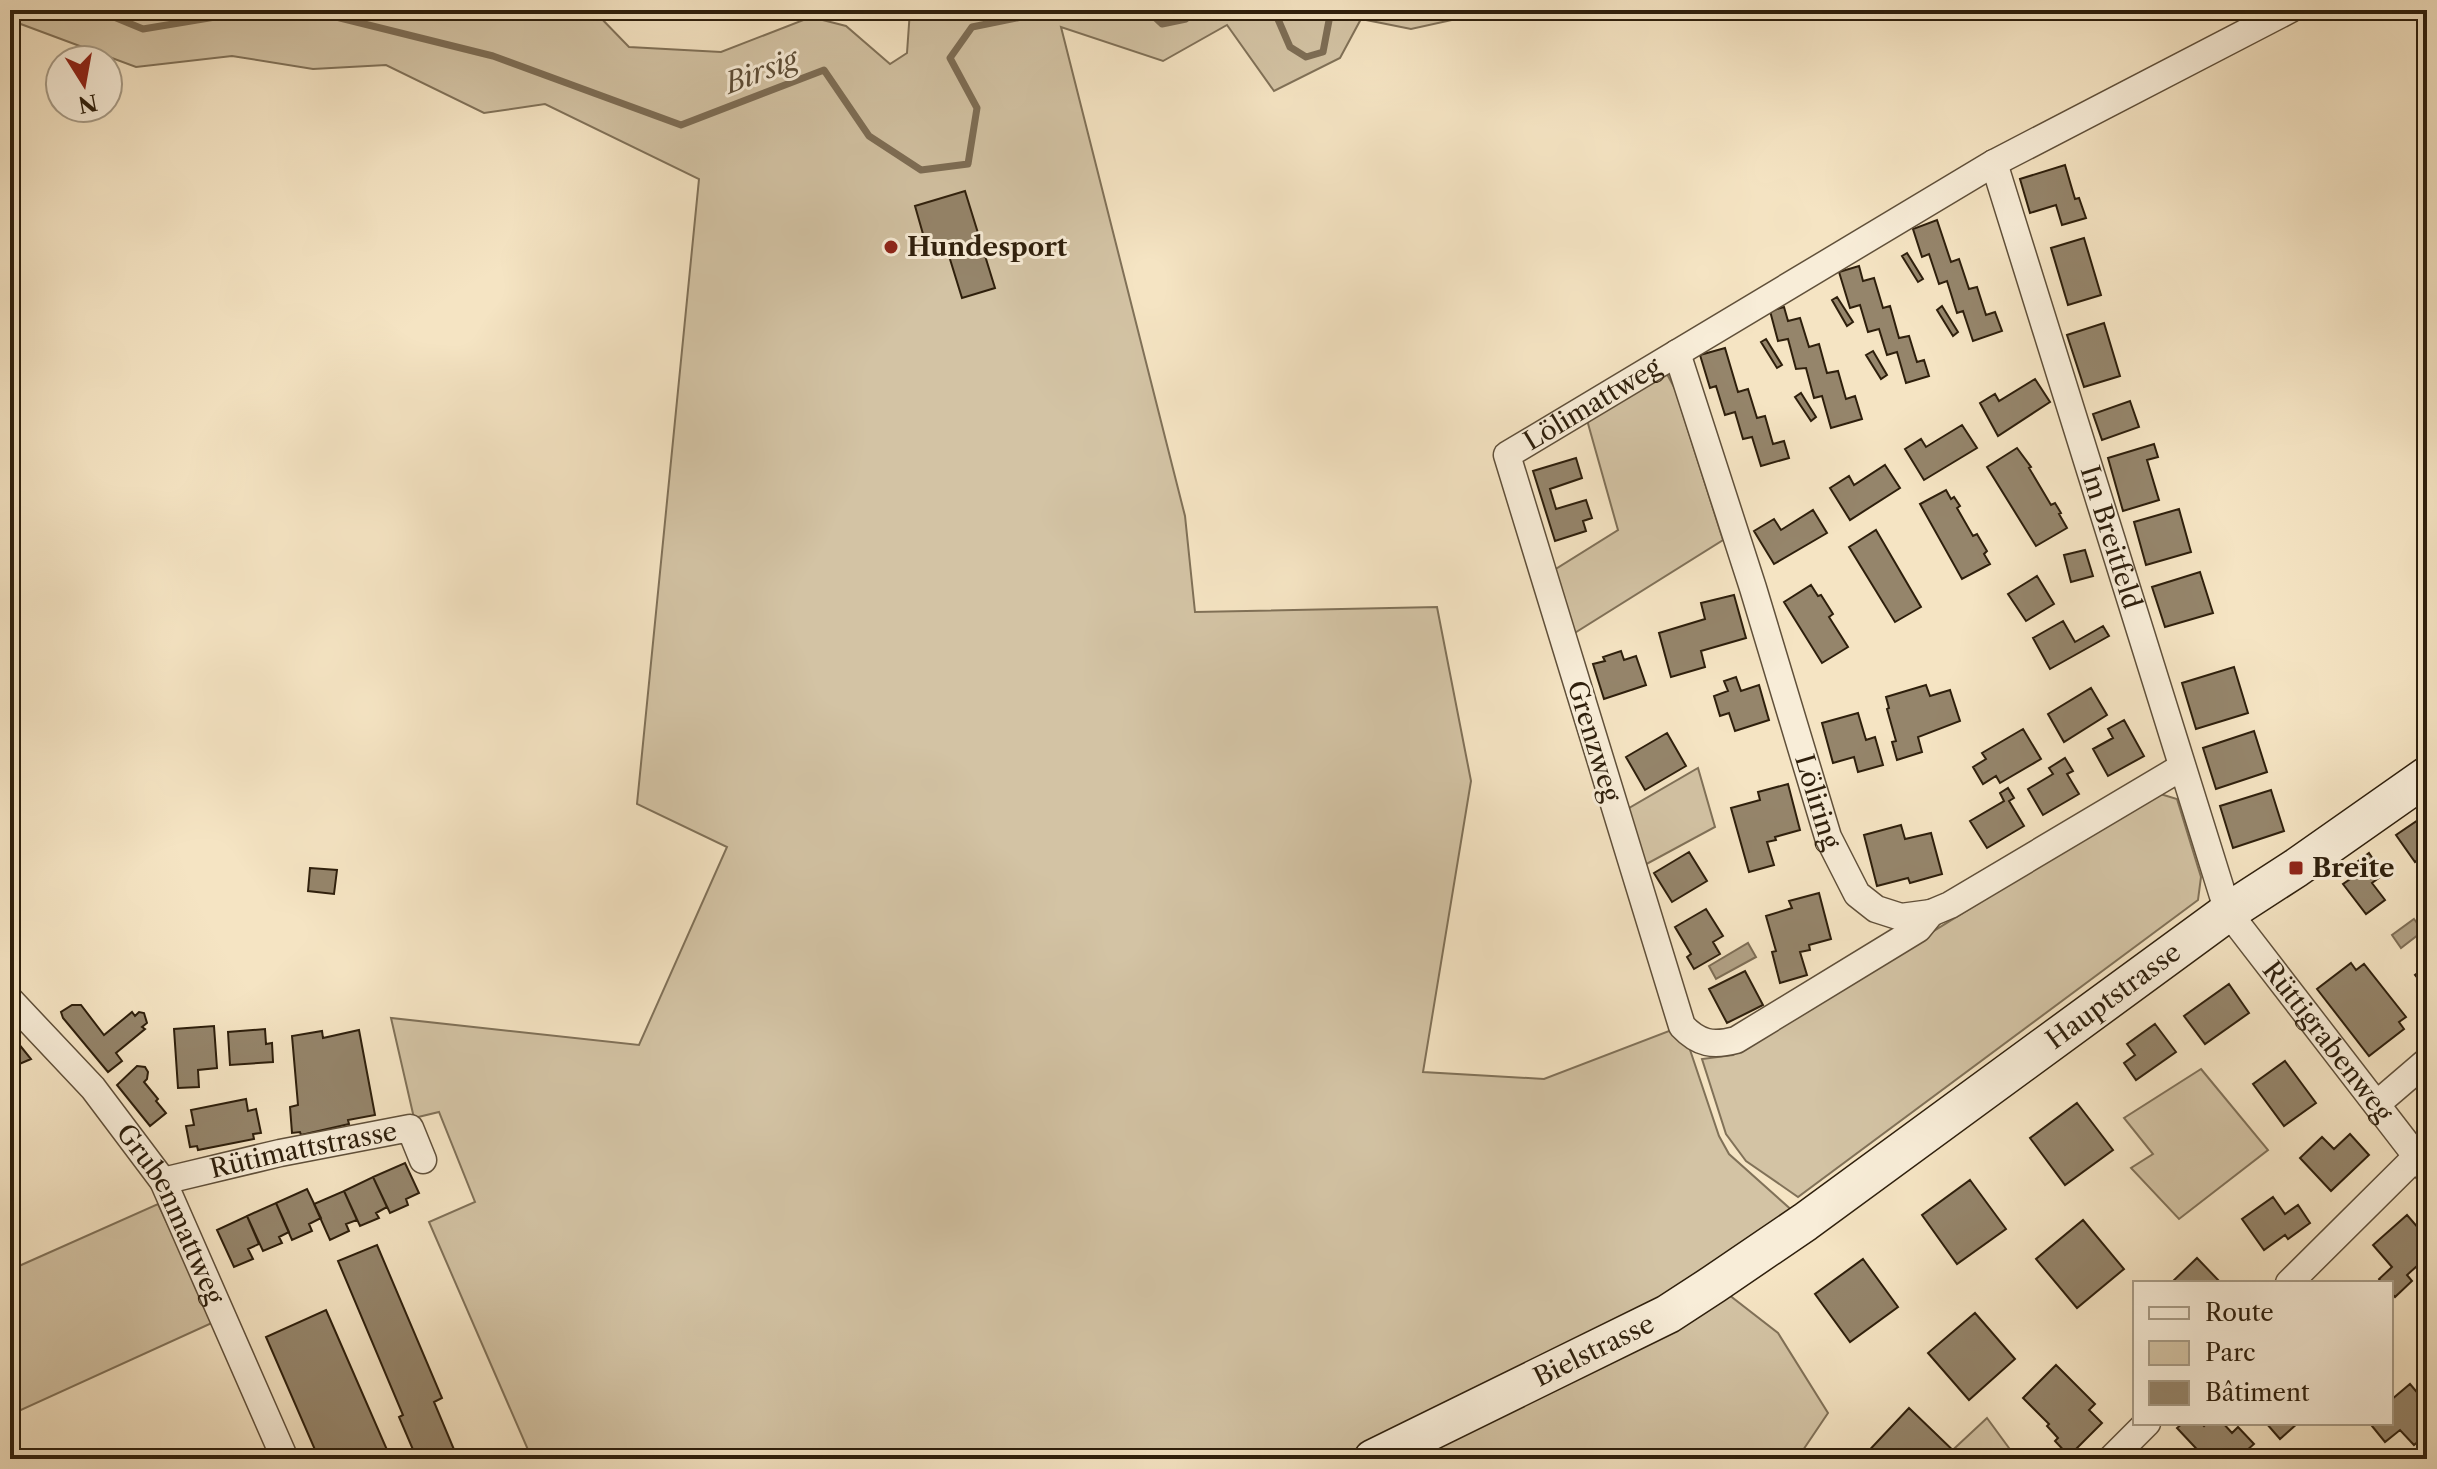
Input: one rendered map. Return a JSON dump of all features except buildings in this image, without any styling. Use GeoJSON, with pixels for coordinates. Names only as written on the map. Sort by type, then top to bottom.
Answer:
{"type":"FeatureCollection","features":[{"type":"Feature","properties":{"kind":"main road","name":"Hauptstrasse"},"geometry":{"type":"LineString","coordinates":[[1805,1222],[2228,912],[2427,776]]}},
{"type":"Feature","properties":{"kind":"main road","name":"Bielstrasse"},"geometry":{"type":"LineString","coordinates":[[1373,1459],[1668,1314],[1805,1222]]}},
{"type":"Feature","properties":{"kind":"street","name":"Lölimattweg"},"geometry":{"type":"LineString","coordinates":[[1507,455],[1994,163],[2289,10]]}},
{"type":"Feature","properties":{"kind":"street","name":"Im Breitfeld"},"geometry":{"type":"LineString","coordinates":[[1994,163],[2228,912]]}},
{"type":"Feature","properties":{"kind":"street","name":"Löliring"},"geometry":{"type":"LineString","coordinates":[[1677,353],[1753,588],[1828,837],[1857,894],[1876,909],[1901,917],[1931,913],[1950,905],[2182,767]]}},
{"type":"Feature","properties":{"kind":"street","name":"Grenzweg"},"geometry":{"type":"LineString","coordinates":[[1507,455],[1682,1026],[1691,1036],[1718,1045],[1736,1040],[1918,929],[1931,913]]}},
{"type":"Feature","properties":{"kind":"street","name":"Rüttigrabenweg"},"geometry":{"type":"LineString","coordinates":[[2228,912],[2422,1163]]}},
{"type":"Feature","properties":{"kind":"street","name":"Grubenmattweg"},"geometry":{"type":"LineString","coordinates":[[10,1000],[93,1088],[163,1181],[285,1459]]}},
{"type":"Feature","properties":{"kind":"street"},"geometry":{"type":"LineString","coordinates":[[2378,1103],[2427,1061]]}},
{"type":"Feature","properties":{"kind":"street","name":"Rütimattstrasse"},"geometry":{"type":"LineString","coordinates":[[163,1181],[280,1153],[410,1128],[423,1160]]}},
{"type":"Feature","properties":{"kind":"street"},"geometry":{"type":"LineString","coordinates":[[2291,1281],[2422,1163]]}},
{"type":"Feature","properties":{"kind":"street"},"geometry":{"type":"LineString","coordinates":[[2111,1459],[2145,1425]]}},
{"type":"Feature","properties":{"kind":"green space"},"geometry":{"type":"Polygon","coordinates":[[[10,10],[567,10],[596,13],[629,47],[721,52],[811,17],[846,26],[890,64],[907,53],[910,10],[1497,10],[1411,29],[1361,19],[1340,58],[1274,91],[1227,25],[1163,61],[1061,27],[1185,516],[1195,612],[1437,607],[1471,781],[1423,1072],[1544,1079],[1682,1026],[1719,1136],[1729,1154],[1805,1222],[1715,1284],[1778,1333],[1828,1413],[1797,1459],[532,1459],[429,1222],[475,1202],[439,1112],[414,1118],[391,1018],[639,1045],[727,847],[637,804],[699,179],[545,104],[484,113],[386,65],[313,69],[232,56],[136,67],[124,63],[124,44],[74,44],[10,19],[10,10]]]}},
{"type":"Feature","properties":{"kind":"green space"},"geometry":{"type":"Polygon","coordinates":[[[1667,374],[1675,389],[1723,540],[1573,634],[1551,572],[1618,530],[1587,420],[1667,374]]]}},
{"type":"Feature","properties":{"kind":"green space"},"geometry":{"type":"Polygon","coordinates":[[[1698,768],[1715,827],[1641,867],[1624,811],[1698,768]]]}},
{"type":"Feature","properties":{"kind":"green space"},"geometry":{"type":"Polygon","coordinates":[[[2157,793],[2177,799],[2201,877],[2198,900],[1798,1197],[1746,1161],[1726,1134],[1702,1059],[1733,1055],[2157,793]]]}},
{"type":"Feature","properties":{"kind":"green space"},"geometry":{"type":"Polygon","coordinates":[[[2201,1069],[2268,1150],[2179,1219],[2131,1168],[2153,1154],[2124,1118],[2201,1069]]]}},
{"type":"Feature","properties":{"kind":"green space"},"geometry":{"type":"Polygon","coordinates":[[[158,1204],[214,1322],[10,1415],[10,1270],[158,1204]]]}},
{"type":"Feature","properties":{"kind":"green space"},"geometry":{"type":"Polygon","coordinates":[[[1987,1418],[2017,1459],[1943,1459],[1987,1418]]]}},
{"type":"Feature","properties":{"kind":"shaded area"},"geometry":{"type":"Polygon","coordinates":[[[2414,919],[2423,931],[2401,948],[2392,935],[2414,919]]]}},
{"type":"Feature","properties":{"kind":"shaded area"},"geometry":{"type":"Polygon","coordinates":[[[1748,943],[1756,957],[1716,979],[1709,966],[1748,943]]]}},
{"type":"Feature","properties":{"kind":"waterway","name":"Birsig"},"geometry":{"type":"LineString","coordinates":[[97,10],[143,29],[257,10]]}},
{"type":"Feature","properties":{"kind":"waterway","name":"Birsig"},"geometry":{"type":"LineString","coordinates":[[308,10],[493,56],[681,125],[824,70],[869,136],[921,170],[968,164],[977,108],[950,58],[972,27],[1056,10]]}},
{"type":"Feature","properties":{"kind":"waterway","name":"Birsig"},"geometry":{"type":"LineString","coordinates":[[1147,10],[1162,24],[1186,19],[1189,10]]}},
{"type":"Feature","properties":{"kind":"waterway","name":"Birsig"},"geometry":{"type":"LineString","coordinates":[[1274,10],[1290,47],[1306,57],[1323,52],[1331,10]]}},
{"type":"Feature","properties":{"kind":"place","name":"Hundesport"},"geometry":{"type":"Point","coordinates":[891,247]}},
{"type":"Feature","properties":{"kind":"place","name":"Breite"},"geometry":{"type":"Point","coordinates":[2296,868]}}]}
